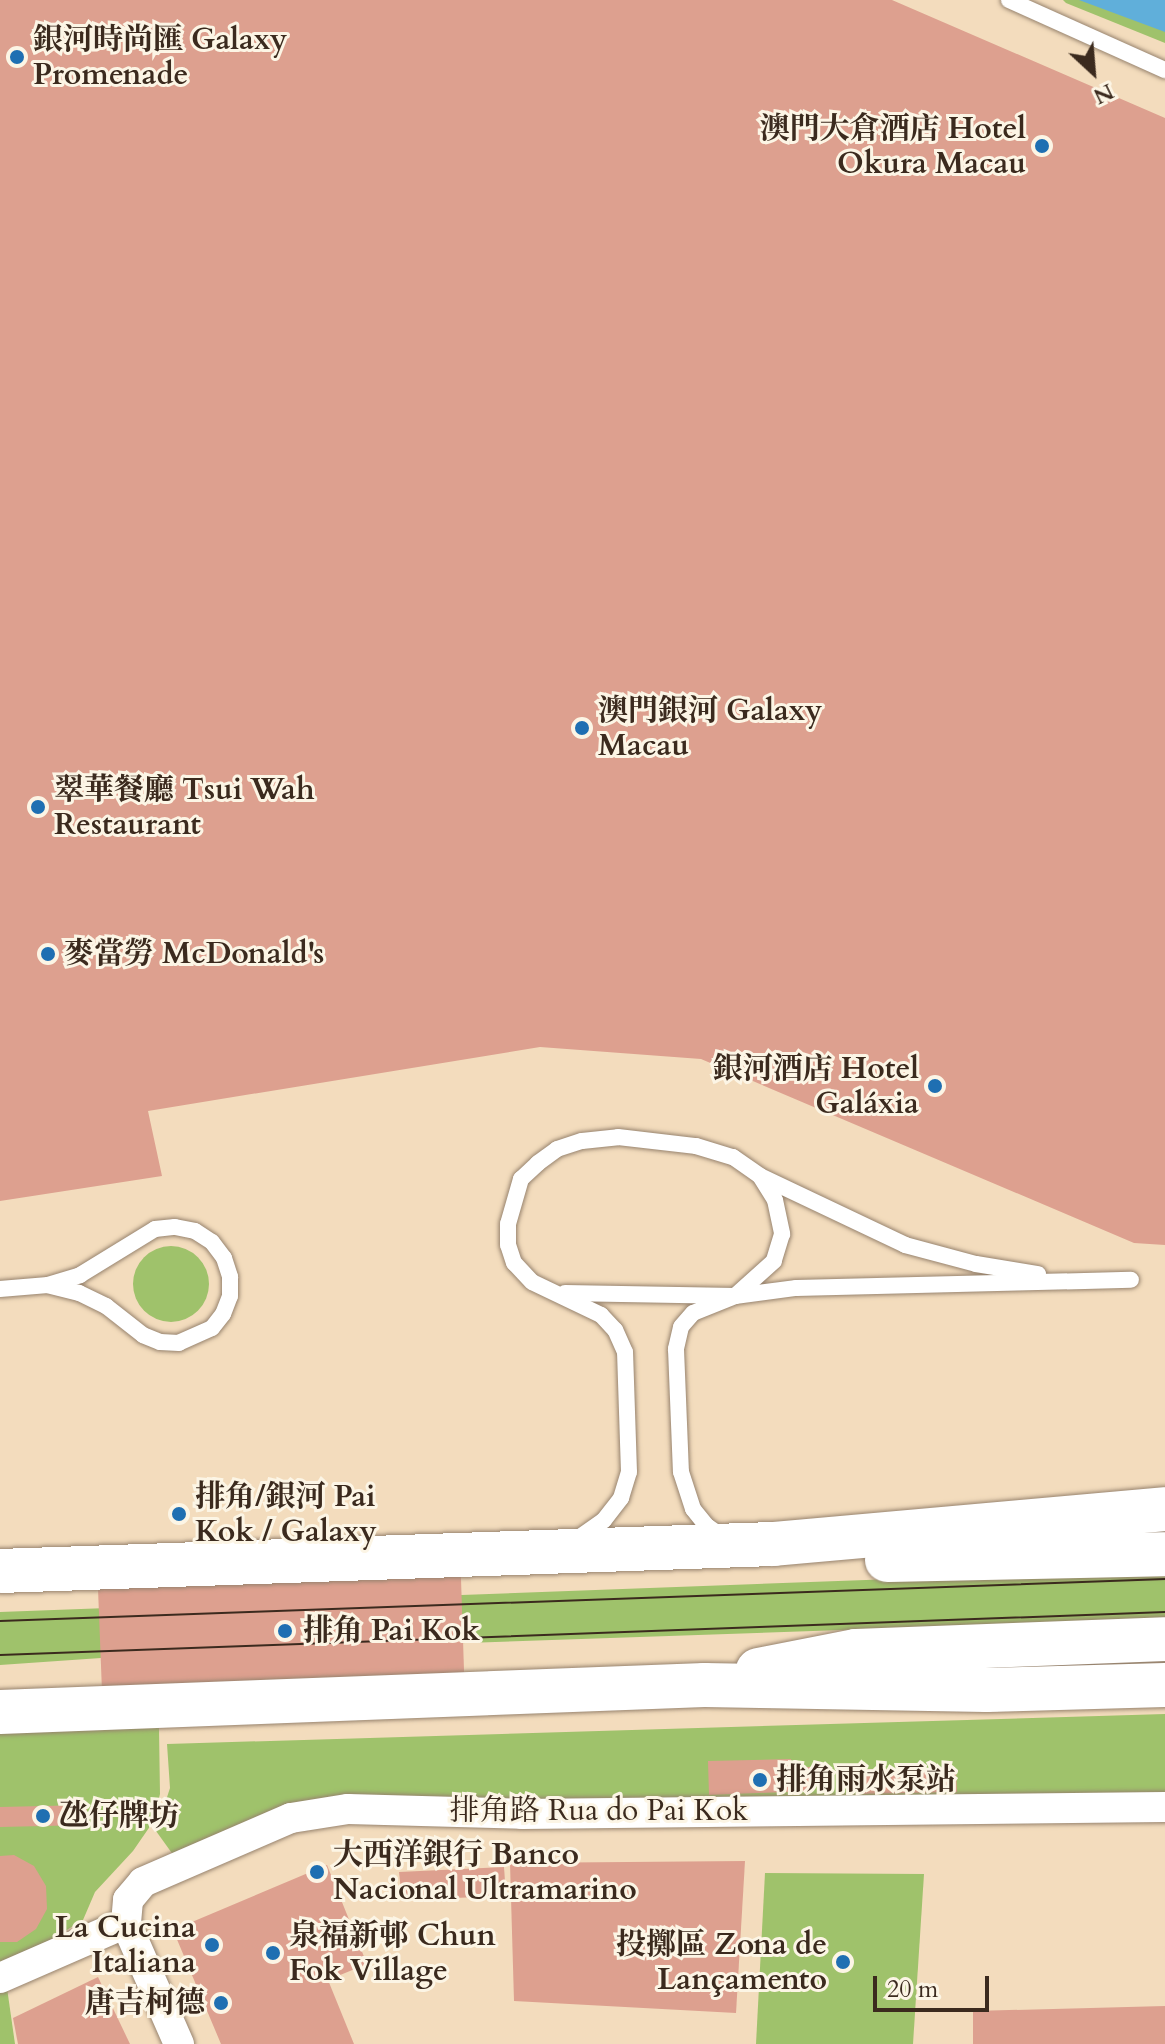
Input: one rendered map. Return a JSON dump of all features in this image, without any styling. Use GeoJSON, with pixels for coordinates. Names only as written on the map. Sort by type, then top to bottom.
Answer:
{"type":"FeatureCollection","features":[{"type":"Feature","properties":{"kind":"main road"},"geometry":{"type":"LineString","coordinates":[[0,1571],[754,1544],[1165,1509]]}},
{"type":"Feature","properties":{"kind":"main road"},"geometry":{"type":"LineString","coordinates":[[754,1544],[838,1560],[1165,1554]]}},
{"type":"Feature","properties":{"kind":"main road"},"geometry":{"type":"LineString","coordinates":[[704,1685],[828,1655],[928,1647],[1165,1639]]}},
{"type":"Feature","properties":{"kind":"main road"},"geometry":{"type":"LineString","coordinates":[[0,1712],[704,1685],[986,1690],[1165,1685]]}},
{"type":"Feature","properties":{"kind":"street","name":"排角路 Rua do Pai Kok"},"geometry":{"type":"LineString","coordinates":[[126,1923],[128,1900],[143,1882],[291,1818],[316,1812],[522,1814],[1165,1807]]}},
{"type":"Feature","properties":{"kind":"street"},"geometry":{"type":"LineString","coordinates":[[0,1978],[126,1923],[179,2044]]}},
{"type":"Feature","properties":{"kind":"lane"},"geometry":{"type":"LineString","coordinates":[[1009,0],[1165,70]]}},
{"type":"Feature","properties":{"kind":"lane"},"geometry":{"type":"LineString","coordinates":[[550,1551],[580,1537],[604,1520],[621,1498],[629,1472],[625,1352],[615,1330],[601,1315],[578,1301],[551,1292],[532,1282],[514,1263],[508,1245],[508,1224],[521,1179],[557,1149],[582,1141],[618,1137],[659,1139],[733,1157],[760,1176],[905,1245],[939,1255],[1042,1275],[1131,1280],[796,1288],[735,1296],[551,1292]]}},
{"type":"Feature","properties":{"kind":"lane"},"geometry":{"type":"LineString","coordinates":[[754,1544],[707,1526],[693,1509],[681,1472],[676,1349],[681,1327],[693,1313],[735,1296],[774,1261],[782,1234],[775,1200],[760,1176]]}},
{"type":"Feature","properties":{"kind":"lane"},"geometry":{"type":"LineString","coordinates":[[0,1289],[48,1285],[110,1259],[155,1229],[175,1227],[195,1231],[212,1242],[224,1258],[230,1277],[230,1296],[223,1314],[212,1328],[179,1343],[160,1342],[143,1335],[106,1306],[48,1285]]}},
{"type":"Feature","properties":{"kind":"green space"},"geometry":{"type":"Polygon","coordinates":[[[1063,0],[1165,0],[1165,43],[1066,3],[1063,0]]]}},
{"type":"Feature","properties":{"kind":"green space"},"geometry":{"type":"Polygon","coordinates":[[[171,1246],[185,1249],[198,1257],[206,1270],[209,1284],[206,1298],[198,1311],[185,1319],[171,1322],[157,1319],[144,1311],[136,1298],[133,1284],[136,1270],[144,1257],[157,1249],[171,1246]]]}},
{"type":"Feature","properties":{"kind":"green space"},"geometry":{"type":"Polygon","coordinates":[[[1165,1569],[1165,1619],[173,1653],[0,1665],[0,1612],[1165,1569]]]}},
{"type":"Feature","properties":{"kind":"green space"},"geometry":{"type":"Polygon","coordinates":[[[1165,1714],[1165,1793],[341,1807],[179,1863],[156,1831],[170,1788],[167,1744],[1165,1714]]]}},
{"type":"Feature","properties":{"kind":"green space"},"geometry":{"type":"Polygon","coordinates":[[[159,1728],[160,1794],[153,1822],[133,1851],[95,1892],[83,1920],[44,1944],[0,1963],[0,1731],[159,1728]]]}},
{"type":"Feature","properties":{"kind":"green space","name":"投擲區 Zona de Lançamento"},"geometry":{"type":"Polygon","coordinates":[[[765,1873],[924,1874],[913,2044],[756,2044],[765,1873]]]}},
{"type":"Feature","properties":{"kind":"green space"},"geometry":{"type":"Polygon","coordinates":[[[7,1988],[15,2044],[0,2044],[0,1991],[7,1988]]]}},
{"type":"Feature","properties":{"kind":"water"},"geometry":{"type":"Polygon","coordinates":[[[1079,0],[1165,0],[1165,32],[1079,0]]]}},
{"type":"Feature","properties":{"kind":"building","name":"澳門銀河 Galaxy Macau"},"geometry":{"type":"Polygon","coordinates":[[[0,0],[892,0],[1165,118],[1165,1245],[1134,1243],[701,1059],[540,1047],[148,1111],[162,1176],[0,1201],[0,0]]]}},
{"type":"Feature","properties":{"kind":"building"},"geometry":{"type":"Polygon","coordinates":[[[460,1548],[465,1701],[103,1717],[97,1563],[460,1548]]]}},
{"type":"Feature","properties":{"kind":"building","name":"排角雨水泵站"},"geometry":{"type":"Polygon","coordinates":[[[791,1759],[792,1768],[810,1767],[811,1791],[709,1795],[708,1761],[791,1759]]]}},
{"type":"Feature","properties":{"kind":"building"},"geometry":{"type":"Polygon","coordinates":[[[858,1769],[956,1769],[957,1792],[859,1794],[858,1769]]]}},
{"type":"Feature","properties":{"kind":"building","name":"氹仔牌坊"},"geometry":{"type":"Polygon","coordinates":[[[87,1805],[87,1825],[0,1827],[0,1807],[87,1805]]]}},
{"type":"Feature","properties":{"kind":"building"},"geometry":{"type":"Polygon","coordinates":[[[14,1855],[34,1866],[46,1886],[47,1909],[36,1929],[17,1942],[0,1942],[0,1856],[14,1855]]]}},
{"type":"Feature","properties":{"kind":"building"},"geometry":{"type":"Polygon","coordinates":[[[745,1861],[736,2013],[514,2001],[510,1863],[745,1861]]]}},
{"type":"Feature","properties":{"kind":"building","name":"泉福新邨 Chun Fok Village"},"geometry":{"type":"Polygon","coordinates":[[[327,1865],[367,1964],[328,1980],[354,2044],[221,2044],[173,1930],[327,1865]]]}},
{"type":"Feature","properties":{"kind":"building"},"geometry":{"type":"Polygon","coordinates":[[[504,1867],[506,1896],[402,1900],[399,1872],[504,1867]]]}},
{"type":"Feature","properties":{"kind":"building"},"geometry":{"type":"Polygon","coordinates":[[[98,1977],[130,2044],[18,2044],[13,2018],[98,1977]]]}},
{"type":"Feature","properties":{"kind":"building"},"geometry":{"type":"Polygon","coordinates":[[[1165,2006],[1165,2044],[973,2044],[973,2011],[1165,2006]]]}},
{"type":"Feature","properties":{"kind":"tram line"},"geometry":{"type":"LineString","coordinates":[[0,1621],[1165,1579]]}},
{"type":"Feature","properties":{"kind":"tram line"},"geometry":{"type":"LineString","coordinates":[[0,1655],[1165,1612]]}},
{"type":"Feature","properties":{"kind":"place","name":"銀河時尚匯 Galaxy Promenade"},"geometry":{"type":"Point","coordinates":[17,57]}},
{"type":"Feature","properties":{"kind":"place","name":"澳門大倉酒店 Hotel Okura Macau"},"geometry":{"type":"Point","coordinates":[1042,146]}},
{"type":"Feature","properties":{"kind":"place","name":"澳門銀河 Galaxy Macau"},"geometry":{"type":"Point","coordinates":[582,728]}},
{"type":"Feature","properties":{"kind":"place","name":"翠華餐廳 Tsui Wah Restaurant"},"geometry":{"type":"Point","coordinates":[38,807]}},
{"type":"Feature","properties":{"kind":"place","name":"麥當勞 McDonald's"},"geometry":{"type":"Point","coordinates":[48,954]}},
{"type":"Feature","properties":{"kind":"place","name":"銀河酒店 Hotel Galáxia"},"geometry":{"type":"Point","coordinates":[935,1086]}},
{"type":"Feature","properties":{"kind":"place","name":"排角/銀河 Pai Kok / Galaxy"},"geometry":{"type":"Point","coordinates":[179,1514]}},
{"type":"Feature","properties":{"kind":"place","name":"排角 Pai Kok"},"geometry":{"type":"Point","coordinates":[285,1631]}},
{"type":"Feature","properties":{"kind":"place","name":"排角雨水泵站"},"geometry":{"type":"Point","coordinates":[760,1780]}},
{"type":"Feature","properties":{"kind":"place","name":"氹仔牌坊"},"geometry":{"type":"Point","coordinates":[43,1816]}},
{"type":"Feature","properties":{"kind":"place","name":"大西洋銀行 Banco Nacional Ultramarino"},"geometry":{"type":"Point","coordinates":[317,1872]}},
{"type":"Feature","properties":{"kind":"place","name":"La Cucina Italiana"},"geometry":{"type":"Point","coordinates":[212,1945]}},
{"type":"Feature","properties":{"kind":"place","name":"泉福新邨 Chun Fok Village"},"geometry":{"type":"Point","coordinates":[273,1953]}},
{"type":"Feature","properties":{"kind":"place","name":"投擲區 Zona de Lançamento"},"geometry":{"type":"Point","coordinates":[843,1962]}},
{"type":"Feature","properties":{"kind":"place","name":"唐吉柯德"},"geometry":{"type":"Point","coordinates":[221,2003]}}]}
